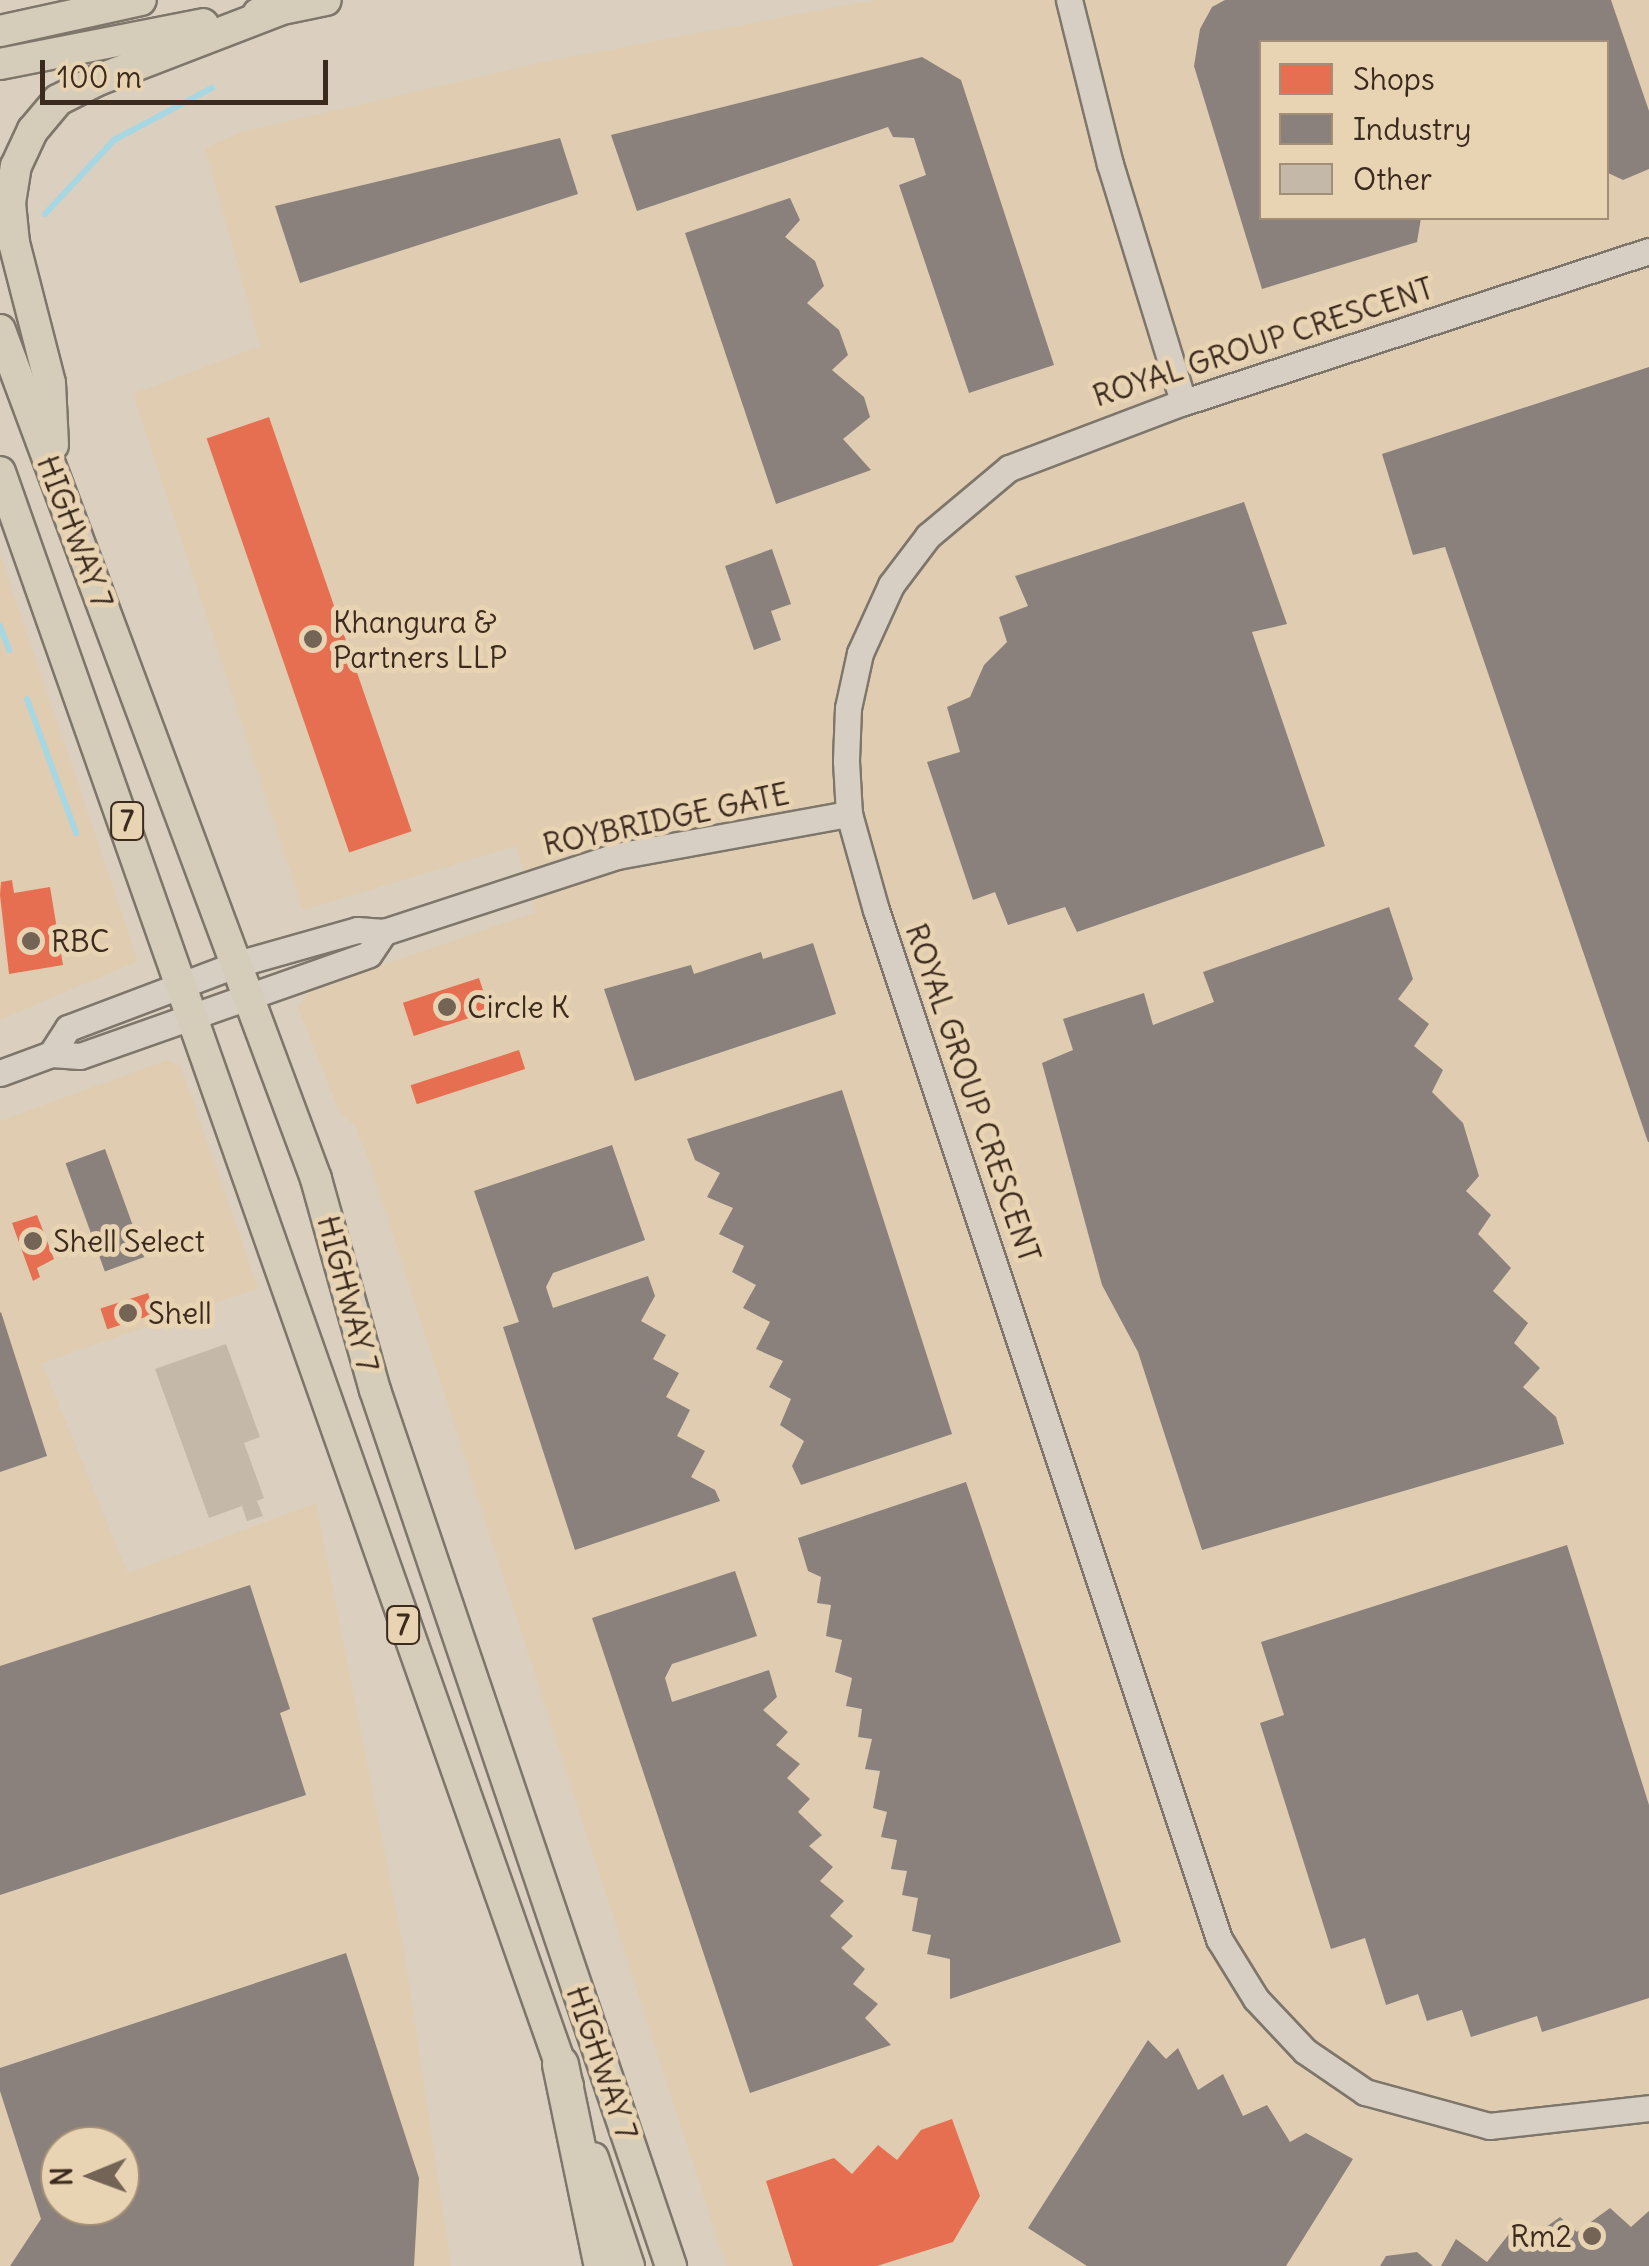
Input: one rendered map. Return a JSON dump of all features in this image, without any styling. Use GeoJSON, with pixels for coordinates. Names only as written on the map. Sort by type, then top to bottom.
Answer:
{"type":"FeatureCollection","features":[{"type":"Feature","properties":{"kind":"highway"},"geometry":{"type":"LineString","coordinates":[[560,2064],[602,2266]]}},
{"type":"Feature","properties":{"kind":"main road"},"geometry":{"type":"LineString","coordinates":[[0,31],[141,0]]}},
{"type":"Feature","properties":{"kind":"main road"},"geometry":{"type":"LineString","coordinates":[[0,64],[326,0]]}},
{"type":"Feature","properties":{"kind":"main road"},"geometry":{"type":"LineString","coordinates":[[54,478],[50,383],[14,243],[16,166],[58,100],[278,10]]}},
{"type":"Feature","properties":{"kind":"main road","name":"HIGHWAY 7"},"geometry":{"type":"LineString","coordinates":[[0,330],[316,1179],[381,1409],[671,2266]]}},
{"type":"Feature","properties":{"kind":"main road","name":"HIGHWAY 7"},"geometry":{"type":"LineString","coordinates":[[0,472],[630,2266]]}},
{"type":"Feature","properties":{"kind":"street"},"geometry":{"type":"LineString","coordinates":[[1070,0],[1110,164],[1182,402]]}},
{"type":"Feature","properties":{"kind":"street","name":"ROYAL GROUP CRESCENT"},"geometry":{"type":"LineString","coordinates":[[1649,251],[1182,402],[1009,468],[928,536],[892,585],[860,653],[848,708],[849,814],[1219,1939],[1281,2025],[1365,2092],[1489,2126],[1649,2108]]}},
{"type":"Feature","properties":{"kind":"street","name":"ROYBRIDGE GATE"},"geometry":{"type":"LineString","coordinates":[[384,932],[369,954],[80,1056],[51,1054],[68,1028],[237,964],[357,930],[384,932],[617,856],[849,814]]}},
{"type":"Feature","properties":{"kind":"street"},"geometry":{"type":"LineString","coordinates":[[0,1074],[51,1054]]}},
{"type":"Feature","properties":{"kind":"shaded area"},"geometry":{"type":"Polygon","coordinates":[[[875,0],[1649,0],[1649,2266],[726,2266],[367,1155],[354,1125],[339,1111],[298,1008],[310,990],[536,912],[516,846],[303,910],[133,394],[260,346],[205,148],[241,132],[543,62],[875,0]]]}},
{"type":"Feature","properties":{"kind":"shaded area"},"geometry":{"type":"Polygon","coordinates":[[[0,553],[138,961],[0,1020],[0,553]]]}},
{"type":"Feature","properties":{"kind":"shaded area"},"geometry":{"type":"Polygon","coordinates":[[[167,1060],[181,1066],[258,1288],[42,1363],[128,1573],[316,1503],[405,1956],[451,2266],[0,2266],[0,1121],[167,1060]]]}},
{"type":"Feature","properties":{"kind":"building: Shops"},"geometry":{"type":"Polygon","coordinates":[[[269,417],[412,831],[349,853],[207,438],[269,417]]]}},
{"type":"Feature","properties":{"kind":"building: Shops","name":"RBC"},"geometry":{"type":"Polygon","coordinates":[[[12,880],[14,893],[50,887],[63,965],[9,974],[0,895],[1,882],[12,880]]]}},
{"type":"Feature","properties":{"kind":"building: Shops","name":"Circle K"},"geometry":{"type":"Polygon","coordinates":[[[479,978],[490,1011],[414,1036],[403,1003],[479,978]]]}},
{"type":"Feature","properties":{"kind":"building: Shops"},"geometry":{"type":"Polygon","coordinates":[[[519,1050],[525,1069],[417,1104],[411,1085],[519,1050]]]}},
{"type":"Feature","properties":{"kind":"building: Shops","name":"Shell Select"},"geometry":{"type":"Polygon","coordinates":[[[37,1215],[54,1259],[37,1268],[40,1277],[33,1281],[12,1223],[37,1215]]]}},
{"type":"Feature","properties":{"kind":"building: Shops","name":"Shell"},"geometry":{"type":"Polygon","coordinates":[[[148,1293],[155,1314],[107,1329],[100,1308],[148,1293]]]}},
{"type":"Feature","properties":{"kind":"building: Shops"},"geometry":{"type":"Polygon","coordinates":[[[952,2119],[980,2196],[953,2242],[877,2266],[793,2266],[766,2181],[834,2158],[852,2174],[878,2145],[897,2160],[921,2130],[952,2119]]]}},
{"type":"Feature","properties":{"kind":"building: Industry"},"geometry":{"type":"Polygon","coordinates":[[[1225,0],[1611,0],[1649,111],[1649,169],[1623,180],[1609,173],[1609,40],[1259,40],[1259,220],[1421,220],[1417,242],[1262,289],[1194,66],[1200,29],[1212,7],[1225,0]]]}},
{"type":"Feature","properties":{"kind":"building: Industry"},"geometry":{"type":"Polygon","coordinates":[[[922,57],[961,80],[1054,365],[969,393],[899,185],[926,175],[914,138],[893,137],[888,127],[637,211],[611,135],[922,57]]]}},
{"type":"Feature","properties":{"kind":"building: Industry"},"geometry":{"type":"Polygon","coordinates":[[[560,138],[578,194],[300,283],[275,206],[560,138]]]}},
{"type":"Feature","properties":{"kind":"building: Industry"},"geometry":{"type":"Polygon","coordinates":[[[790,198],[800,220],[785,237],[815,261],[824,286],[807,303],[839,330],[848,355],[832,370],[864,397],[870,417],[843,439],[871,470],[776,504],[685,233],[790,198]]]}},
{"type":"Feature","properties":{"kind":"building: Industry"},"geometry":{"type":"Polygon","coordinates":[[[1649,367],[1648,1142],[1445,547],[1413,555],[1382,454],[1649,367]]]}},
{"type":"Feature","properties":{"kind":"building: Industry"},"geometry":{"type":"Polygon","coordinates":[[[1244,502],[1287,624],[1252,632],[1325,846],[1077,932],[1065,907],[1008,925],[995,892],[973,900],[927,762],[960,752],[947,707],[970,697],[984,665],[1007,642],[999,617],[1028,606],[1015,576],[1244,502]]]}},
{"type":"Feature","properties":{"kind":"building: Industry"},"geometry":{"type":"Polygon","coordinates":[[[772,549],[791,604],[771,611],[781,640],[754,650],[725,566],[772,549]]]}},
{"type":"Feature","properties":{"kind":"building: Industry"},"geometry":{"type":"Polygon","coordinates":[[[1389,907],[1413,979],[1398,999],[1429,1024],[1414,1046],[1443,1070],[1432,1092],[1463,1123],[1479,1176],[1466,1191],[1491,1215],[1478,1234],[1511,1268],[1493,1291],[1528,1323],[1514,1343],[1540,1368],[1523,1387],[1556,1417],[1564,1444],[1202,1550],[1138,1352],[1102,1285],[1042,1063],[1073,1050],[1063,1019],[1144,993],[1153,1025],[1214,1002],[1203,972],[1389,907]]]}},
{"type":"Feature","properties":{"kind":"building: Industry"},"geometry":{"type":"Polygon","coordinates":[[[813,943],[836,1014],[635,1081],[604,989],[691,965],[694,974],[761,952],[763,959],[813,943]]]}},
{"type":"Feature","properties":{"kind":"building: Industry"},"geometry":{"type":"Polygon","coordinates":[[[842,1090],[952,1434],[801,1485],[792,1466],[804,1441],[780,1425],[791,1399],[769,1387],[783,1361],[756,1349],[770,1322],[743,1308],[756,1285],[732,1272],[744,1246],[719,1234],[733,1208],[707,1197],[720,1173],[695,1160],[687,1139],[842,1090]]]}},
{"type":"Feature","properties":{"kind":"building: Industry"},"geometry":{"type":"Polygon","coordinates":[[[612,1145],[645,1240],[553,1273],[546,1287],[553,1308],[648,1276],[655,1296],[641,1321],[666,1335],[653,1359],[679,1373],[666,1397],[690,1410],[677,1436],[705,1451],[691,1477],[715,1490],[720,1501],[575,1550],[503,1327],[519,1322],[474,1191],[612,1145]]]}},
{"type":"Feature","properties":{"kind":"building: Industry"},"geometry":{"type":"Polygon","coordinates":[[[105,1149],[144,1257],[105,1271],[66,1163],[105,1149]]]}},
{"type":"Feature","properties":{"kind":"building: Industry"},"geometry":{"type":"Polygon","coordinates":[[[0,1313],[47,1456],[0,1472],[0,1313]]]}},
{"type":"Feature","properties":{"kind":"building: Industry"},"geometry":{"type":"Polygon","coordinates":[[[966,1482],[1121,1942],[950,1999],[950,1959],[927,1954],[931,1935],[912,1931],[918,1898],[902,1895],[907,1871],[891,1869],[897,1840],[881,1837],[887,1812],[873,1808],[880,1771],[865,1769],[872,1739],[858,1737],[862,1709],[846,1706],[852,1678],[835,1672],[842,1640],[826,1636],[831,1605],[817,1603],[821,1577],[808,1571],[798,1538],[966,1482]]]}},
{"type":"Feature","properties":{"kind":"building: Industry"},"geometry":{"type":"Polygon","coordinates":[[[1567,1545],[1649,1805],[1649,1998],[1542,2032],[1537,2016],[1471,2037],[1462,2010],[1427,2021],[1418,1994],[1386,2005],[1365,1938],[1331,1949],[1260,1723],[1284,1715],[1261,1642],[1567,1545]]]}},
{"type":"Feature","properties":{"kind":"building: Industry"},"geometry":{"type":"Polygon","coordinates":[[[735,1571],[757,1636],[672,1664],[665,1678],[672,1702],[769,1670],[777,1697],[763,1710],[788,1732],[776,1745],[800,1764],[787,1778],[810,1799],[798,1812],[822,1835],[809,1846],[833,1867],[820,1881],[844,1901],[830,1916],[853,1936],[841,1948],[865,1969],[853,1984],[878,2004],[865,2018],[891,2045],[750,2093],[592,1618],[735,1571]]]}},
{"type":"Feature","properties":{"kind":"building: Industry"},"geometry":{"type":"Polygon","coordinates":[[[250,1585],[290,1709],[280,1713],[306,1795],[0,1895],[0,1666],[250,1585]]]}},
{"type":"Feature","properties":{"kind":"building: Industry"},"geometry":{"type":"Polygon","coordinates":[[[346,1953],[419,2178],[414,2266],[10,2266],[40,2221],[40,2226],[140,2226],[140,2126],[40,2126],[40,2216],[0,2091],[0,2068],[346,1953]]]}},
{"type":"Feature","properties":{"kind":"building: Industry"},"geometry":{"type":"Polygon","coordinates":[[[1148,2040],[1166,2059],[1178,2048],[1198,2090],[1223,2074],[1243,2116],[1267,2105],[1290,2142],[1306,2133],[1353,2159],[1286,2266],[1087,2266],[1028,2228],[1148,2040]]]}},
{"type":"Feature","properties":{"kind":"building: Industry","name":"Rm2"},"geometry":{"type":"Polygon","coordinates":[[[1610,2208],[1631,2227],[1649,2211],[1649,2266],[1441,2266],[1456,2239],[1487,2262],[1516,2225],[1528,2240],[1560,2217],[1577,2232],[1610,2208]]]}},
{"type":"Feature","properties":{"kind":"building: Industry","name":"Rm2"},"geometry":{"type":"Polygon","coordinates":[[[1417,2252],[1433,2266],[1380,2266],[1386,2256],[1417,2252]]]}},
{"type":"Feature","properties":{"kind":"building: Other"},"geometry":{"type":"Polygon","coordinates":[[[226,1344],[260,1437],[244,1443],[264,1498],[257,1501],[263,1516],[247,1521],[242,1506],[209,1518],[155,1369],[226,1344]]]}},
{"type":"Feature","properties":{"kind":"waterway"},"geometry":{"type":"LineString","coordinates":[[45,214],[114,140],[212,88]]}},
{"type":"Feature","properties":{"kind":"waterway"},"geometry":{"type":"LineString","coordinates":[[0,626],[9,650]]}},
{"type":"Feature","properties":{"kind":"waterway"},"geometry":{"type":"LineString","coordinates":[[27,699],[76,833]]}},
{"type":"Feature","properties":{"kind":"place","name":"Khangura & Partners LLP"},"geometry":{"type":"Point","coordinates":[313,639]}},
{"type":"Feature","properties":{"kind":"place","name":"RBC"},"geometry":{"type":"Point","coordinates":[31,941]}},
{"type":"Feature","properties":{"kind":"place","name":"Circle K"},"geometry":{"type":"Point","coordinates":[447,1007]}},
{"type":"Feature","properties":{"kind":"place","name":"Shell Select"},"geometry":{"type":"Point","coordinates":[33,1241]}},
{"type":"Feature","properties":{"kind":"place","name":"Shell"},"geometry":{"type":"Point","coordinates":[128,1313]}},
{"type":"Feature","properties":{"kind":"place","name":"Rm2"},"geometry":{"type":"Point","coordinates":[1592,2236]}}]}
